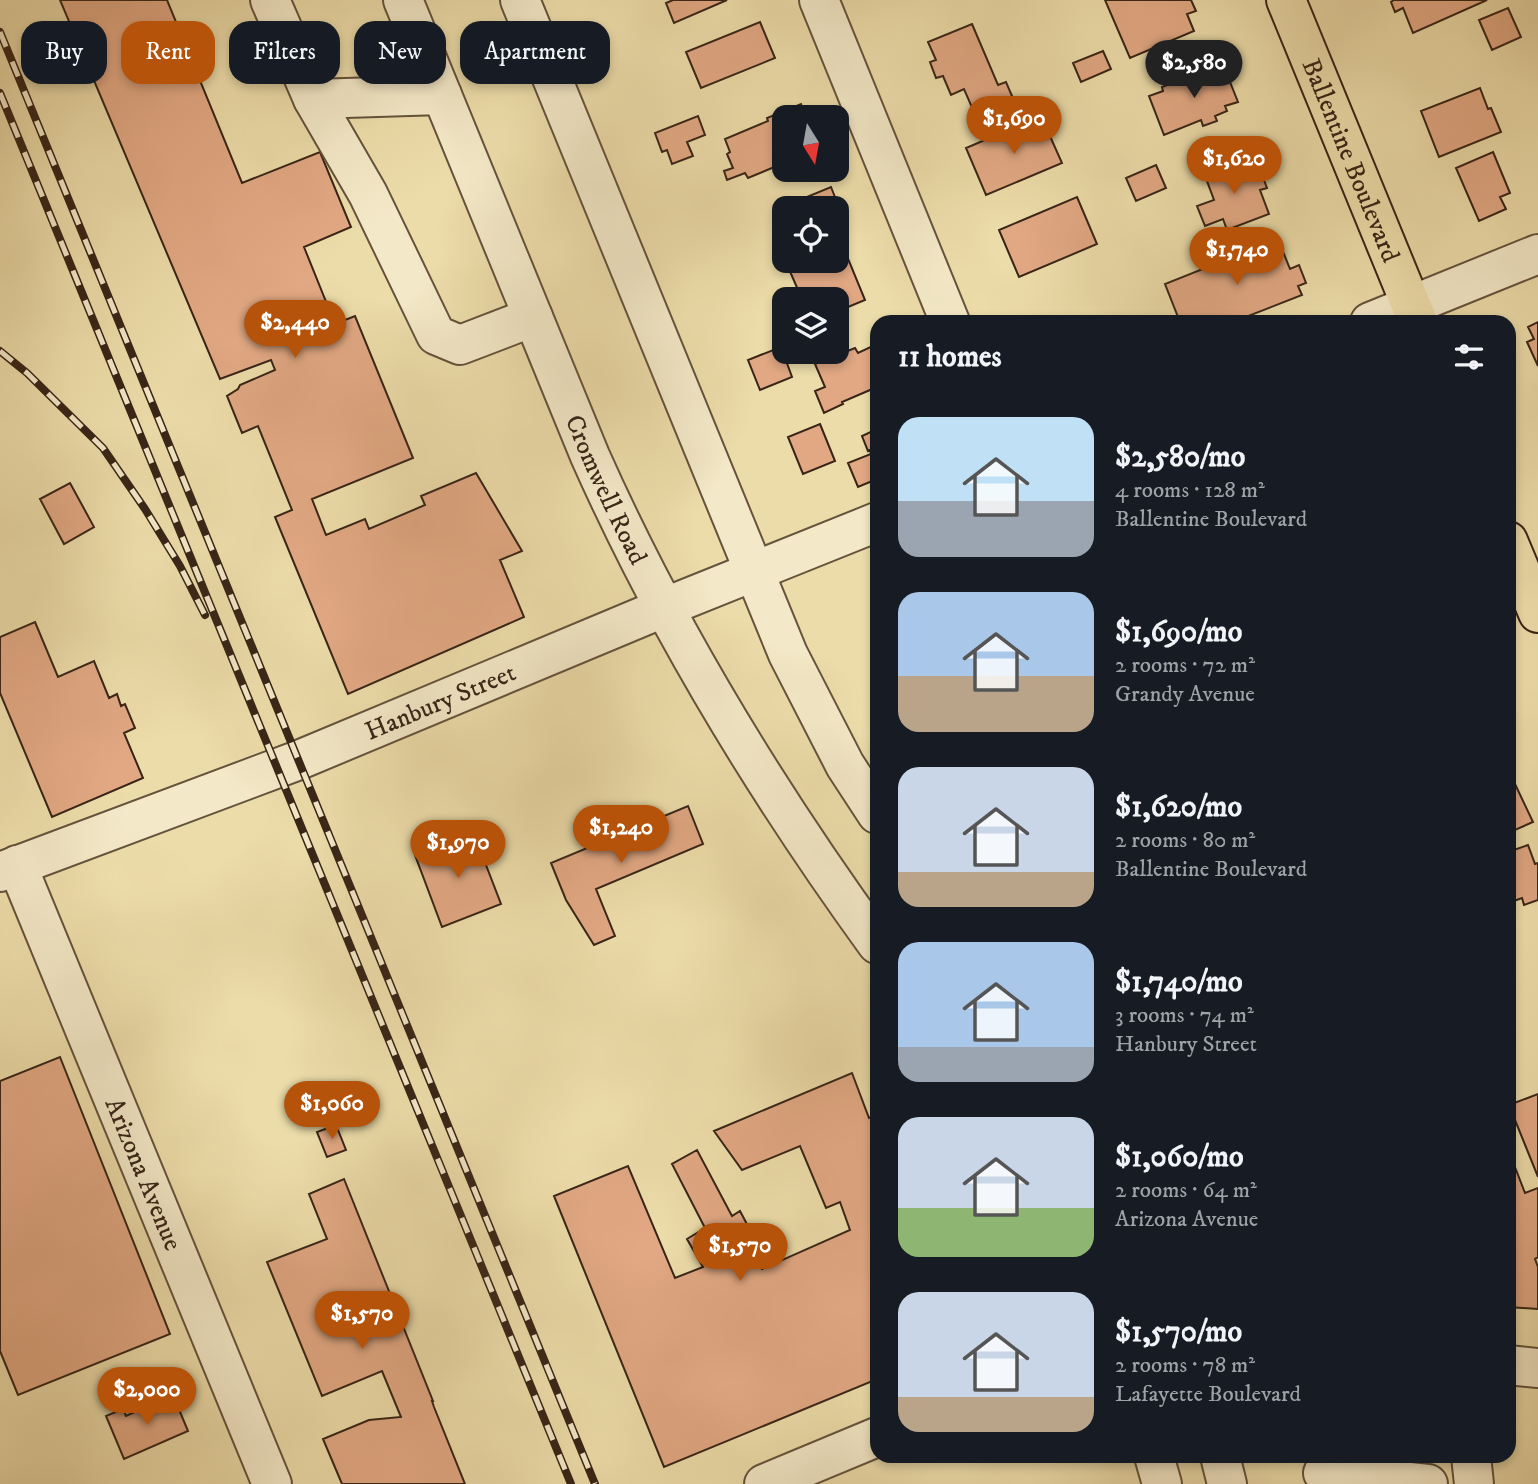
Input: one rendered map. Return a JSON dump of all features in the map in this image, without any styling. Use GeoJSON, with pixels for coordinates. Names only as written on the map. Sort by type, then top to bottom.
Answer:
{"type":"FeatureCollection","features":[{"type":"Feature","properties":{"kind":"main road","name":"Ballentine Boulevard"},"geometry":{"type":"LineString","coordinates":[[1286,0],[1415,314]]}},
{"type":"Feature","properties":{"kind":"main road"},"geometry":{"type":"LineString","coordinates":[[1516,560],[1538,613]]}},
{"type":"Feature","properties":{"kind":"street"},"geometry":{"type":"LineString","coordinates":[[270,0],[313,99],[368,194],[436,335],[460,345],[533,317]]}},
{"type":"Feature","properties":{"kind":"street","name":"Cromwell Road"},"geometry":{"type":"LineString","coordinates":[[403,0],[617,518],[663,608],[776,800],[870,934]]}},
{"type":"Feature","properties":{"kind":"street"},"geometry":{"type":"LineString","coordinates":[[520,0],[788,654],[815,711],[870,803]]}},
{"type":"Feature","properties":{"kind":"street"},"geometry":{"type":"LineString","coordinates":[[818,0],[947,315]]}},
{"type":"Feature","properties":{"kind":"street"},"geometry":{"type":"LineString","coordinates":[[313,99],[442,95]]}},
{"type":"Feature","properties":{"kind":"street"},"geometry":{"type":"LineString","coordinates":[[1415,314],[1538,254]]}},
{"type":"Feature","properties":{"kind":"street","name":"Hanbury Street"},"geometry":{"type":"LineString","coordinates":[[8,868],[299,760],[870,525]]}},
{"type":"Feature","properties":{"kind":"street","name":"Arizona Avenue"},"geometry":{"type":"LineString","coordinates":[[8,868],[272,1484]]}},
{"type":"Feature","properties":{"kind":"street"},"geometry":{"type":"LineString","coordinates":[[1516,1367],[1538,1368]]}},
{"type":"Feature","properties":{"kind":"street"},"geometry":{"type":"LineString","coordinates":[[764,1484],[870,1440]]}},
{"type":"Feature","properties":{"kind":"street"},"geometry":{"type":"LineString","coordinates":[[1156,1463],[1162,1484]]}},
{"type":"Feature","properties":{"kind":"street"},"geometry":{"type":"LineString","coordinates":[[1222,1463],[1227,1484]]}},
{"type":"Feature","properties":{"kind":"street"},"geometry":{"type":"LineString","coordinates":[[1472,1463],[1474,1484]]}},
{"type":"Feature","properties":{"kind":"street"},"geometry":{"type":"LineString","coordinates":[[1324,1471],[1428,1484]]}},
{"type":"Feature","properties":{"kind":"building"},"geometry":{"type":"Polygon","coordinates":[[[60,0],[167,0],[176,21],[121,21],[121,84],[201,84],[242,183],[320,152],[351,227],[304,247],[335,324],[355,316],[413,458],[312,499],[326,535],[365,519],[369,529],[425,505],[421,496],[476,473],[522,551],[500,560],[524,617],[348,694],[275,517],[292,510],[258,426],[242,433],[227,396],[240,385],[275,370],[271,360],[220,379],[95,84],[107,84],[107,21],[69,21],[60,0]]]}},
{"type":"Feature","properties":{"kind":"building"},"geometry":{"type":"Polygon","coordinates":[[[673,0],[727,0],[674,23],[666,3],[673,0]]]}},
{"type":"Feature","properties":{"kind":"building"},"geometry":{"type":"Polygon","coordinates":[[[1105,0],[1191,0],[1196,11],[1187,14],[1194,31],[1130,58],[1105,0]]]}},
{"type":"Feature","properties":{"kind":"building"},"geometry":{"type":"Polygon","coordinates":[[[1487,0],[1413,33],[1403,8],[1395,12],[1391,2],[1487,0]]]}},
{"type":"Feature","properties":{"kind":"building"},"geometry":{"type":"Polygon","coordinates":[[[1508,8],[1521,37],[1492,50],[1479,20],[1508,8]]]}},
{"type":"Feature","properties":{"kind":"building"},"geometry":{"type":"Polygon","coordinates":[[[760,22],[775,58],[701,88],[686,52],[760,22]]]}},
{"type":"Feature","properties":{"kind":"building"},"geometry":{"type":"Polygon","coordinates":[[[972,24],[998,85],[1006,82],[1015,103],[977,119],[964,89],[951,95],[943,76],[936,78],[930,62],[936,60],[928,42],[972,24]]]}},
{"type":"Feature","properties":{"kind":"building"},"geometry":{"type":"Polygon","coordinates":[[[1103,51],[1111,69],[1081,82],[1073,63],[1103,51]]]}},
{"type":"Feature","properties":{"kind":"building"},"geometry":{"type":"Polygon","coordinates":[[[1211,67],[1213,71],[1224,67],[1238,102],[1225,106],[1227,111],[1215,116],[1217,121],[1203,126],[1201,120],[1164,135],[1149,96],[1163,91],[1162,87],[1211,67]]]}},
{"type":"Feature","properties":{"kind":"building"},"geometry":{"type":"Polygon","coordinates":[[[1480,88],[1501,132],[1439,157],[1421,111],[1480,88]]]}},
{"type":"Feature","properties":{"kind":"building"},"geometry":{"type":"Polygon","coordinates":[[[698,116],[705,135],[687,142],[693,156],[672,164],[667,150],[662,152],[655,133],[698,116]]]}},
{"type":"Feature","properties":{"kind":"building"},"geometry":{"type":"Polygon","coordinates":[[[772,116],[772,168],[748,178],[745,173],[727,180],[724,171],[733,168],[725,139],[768,121],[767,118],[772,116]]]}},
{"type":"Feature","properties":{"kind":"building"},"geometry":{"type":"Polygon","coordinates":[[[1041,116],[1062,163],[986,195],[966,148],[1041,116]]]}},
{"type":"Feature","properties":{"kind":"building"},"geometry":{"type":"Polygon","coordinates":[[[1493,152],[1510,193],[1500,197],[1506,209],[1479,221],[1456,168],[1493,152]]]}},
{"type":"Feature","properties":{"kind":"building"},"geometry":{"type":"Polygon","coordinates":[[[1246,158],[1253,178],[1262,175],[1267,188],[1260,190],[1269,214],[1227,230],[1223,219],[1205,226],[1197,206],[1214,200],[1204,173],[1246,158]]]}},
{"type":"Feature","properties":{"kind":"building"},"geometry":{"type":"Polygon","coordinates":[[[1156,165],[1166,188],[1136,201],[1126,178],[1156,165]]]}},
{"type":"Feature","properties":{"kind":"building"},"geometry":{"type":"Polygon","coordinates":[[[831,187],[835,196],[809,196],[831,187]]]}},
{"type":"Feature","properties":{"kind":"building"},"geometry":{"type":"Polygon","coordinates":[[[1077,197],[1097,244],[1019,277],[999,230],[1077,197]]]}},
{"type":"Feature","properties":{"kind":"building"},"geometry":{"type":"Polygon","coordinates":[[[1278,239],[1290,269],[1299,265],[1306,283],[1298,286],[1302,295],[1251,315],[1177,315],[1165,284],[1278,239]]]}},
{"type":"Feature","properties":{"kind":"building"},"geometry":{"type":"Polygon","coordinates":[[[849,261],[865,300],[849,307],[849,287],[797,287],[791,273],[849,273],[849,261]]]}},
{"type":"Feature","properties":{"kind":"building"},"geometry":{"type":"Polygon","coordinates":[[[1538,322],[1538,366],[1527,342],[1534,339],[1528,327],[1538,322]]]}},
{"type":"Feature","properties":{"kind":"building"},"geometry":{"type":"Polygon","coordinates":[[[870,347],[870,390],[824,413],[815,391],[825,387],[815,364],[849,364],[849,350],[855,348],[858,353],[870,347]]]}},
{"type":"Feature","properties":{"kind":"building"},"geometry":{"type":"Polygon","coordinates":[[[772,351],[772,364],[787,364],[792,377],[760,390],[748,360],[772,351]]]}},
{"type":"Feature","properties":{"kind":"building"},"geometry":{"type":"Polygon","coordinates":[[[820,424],[835,461],[803,474],[788,437],[820,424]]]}},
{"type":"Feature","properties":{"kind":"building"},"geometry":{"type":"Polygon","coordinates":[[[870,432],[868,451],[862,436],[870,432]]]}},
{"type":"Feature","properties":{"kind":"building"},"geometry":{"type":"Polygon","coordinates":[[[870,454],[870,482],[858,487],[848,463],[870,454]]]}},
{"type":"Feature","properties":{"kind":"building"},"geometry":{"type":"Polygon","coordinates":[[[70,483],[94,527],[64,544],[40,499],[70,483]]]}},
{"type":"Feature","properties":{"kind":"building"},"geometry":{"type":"Polygon","coordinates":[[[35,622],[58,677],[94,661],[109,698],[117,694],[121,706],[125,704],[135,728],[124,733],[143,778],[52,817],[0,693],[0,637],[35,622]]]}},
{"type":"Feature","properties":{"kind":"building"},"geometry":{"type":"Polygon","coordinates":[[[1516,786],[1533,822],[1516,829],[1516,786]]]}},
{"type":"Feature","properties":{"kind":"building"},"geometry":{"type":"Polygon","coordinates":[[[688,806],[703,844],[596,889],[615,936],[594,945],[566,900],[551,863],[688,806]]]}},
{"type":"Feature","properties":{"kind":"building"},"geometry":{"type":"Polygon","coordinates":[[[474,834],[501,904],[442,927],[415,855],[474,834]]]}},
{"type":"Feature","properties":{"kind":"building"},"geometry":{"type":"Polygon","coordinates":[[[1528,845],[1535,864],[1538,863],[1538,900],[1524,905],[1522,898],[1516,900],[1516,849],[1528,845]]]}},
{"type":"Feature","properties":{"kind":"building"},"geometry":{"type":"Polygon","coordinates":[[[60,1057],[170,1334],[18,1395],[0,1351],[0,1081],[60,1057]]]}},
{"type":"Feature","properties":{"kind":"building"},"geometry":{"type":"Polygon","coordinates":[[[852,1073],[870,1118],[870,1382],[664,1467],[554,1196],[628,1166],[675,1278],[703,1267],[687,1239],[705,1228],[672,1164],[697,1150],[732,1216],[740,1211],[758,1245],[753,1247],[762,1269],[850,1230],[840,1202],[826,1208],[800,1146],[742,1170],[714,1131],[852,1073]]]}},
{"type":"Feature","properties":{"kind":"building"},"geometry":{"type":"Polygon","coordinates":[[[1538,1094],[1538,1177],[1516,1122],[1516,1102],[1538,1094]]]}},
{"type":"Feature","properties":{"kind":"building"},"geometry":{"type":"Polygon","coordinates":[[[336,1125],[346,1150],[327,1157],[317,1132],[336,1125]]]}},
{"type":"Feature","properties":{"kind":"building"},"geometry":{"type":"Polygon","coordinates":[[[1516,1170],[1525,1193],[1538,1188],[1538,1257],[1535,1259],[1538,1267],[1538,1309],[1516,1308],[1516,1170]]]}},
{"type":"Feature","properties":{"kind":"building"},"geometry":{"type":"Polygon","coordinates":[[[344,1179],[465,1484],[342,1484],[323,1439],[369,1420],[401,1417],[382,1371],[322,1396],[267,1262],[327,1239],[309,1194],[344,1179]]]}},
{"type":"Feature","properties":{"kind":"building"},"geometry":{"type":"Polygon","coordinates":[[[173,1395],[188,1431],[124,1459],[106,1416],[123,1409],[126,1416],[173,1395]]]}},
{"type":"Feature","properties":{"kind":"building"},"geometry":{"type":"Polygon","coordinates":[[[1387,1463],[1412,1463],[1412,1466],[1387,1463]]]}},
{"type":"Feature","properties":{"kind":"railway"},"geometry":{"type":"LineString","coordinates":[[0,32],[595,1484]]}},
{"type":"Feature","properties":{"kind":"railway"},"geometry":{"type":"LineString","coordinates":[[0,93],[571,1484]]}},
{"type":"Feature","properties":{"kind":"railway"},"geometry":{"type":"LineString","coordinates":[[0,351],[27,373],[103,448],[180,566],[205,615]]}}]}
